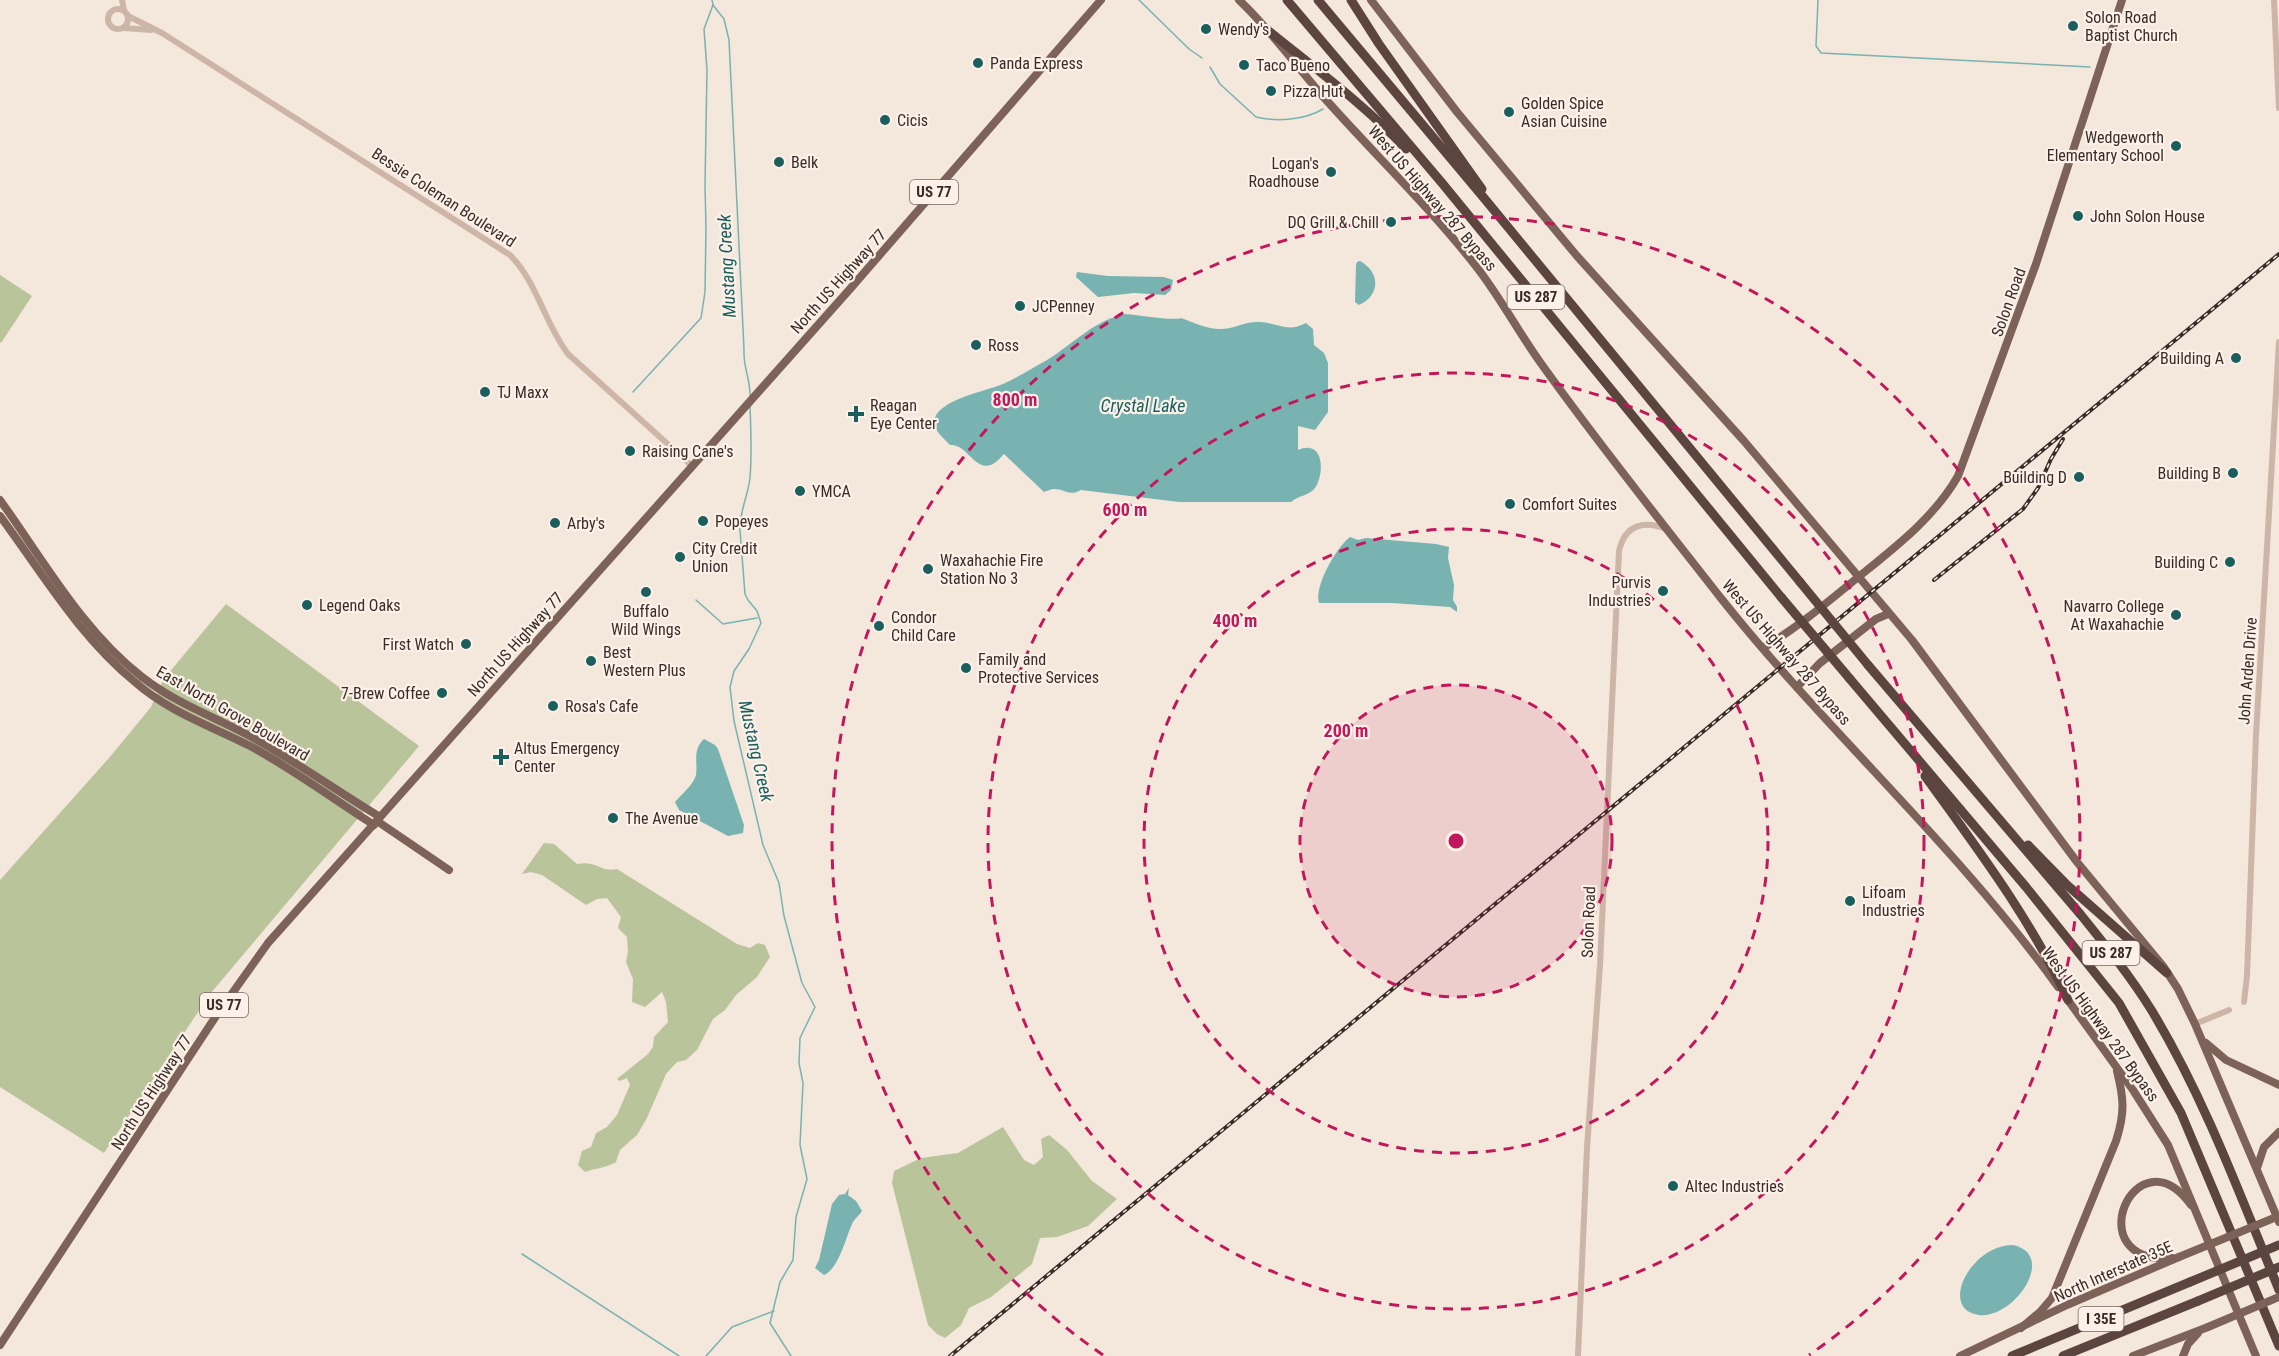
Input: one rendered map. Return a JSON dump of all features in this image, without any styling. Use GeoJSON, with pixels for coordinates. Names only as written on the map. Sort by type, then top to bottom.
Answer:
{"type":"FeatureCollection","features":[{"type":"Feature","properties":{"kind":"highway","name":"US 287"},"geometry":{"type":"LineString","coordinates":[[1287,0],[1449,192],[1781,597],[2034,896],[2119,1003],[2181,1113],[2279,1346]]}},
{"type":"Feature","properties":{"kind":"highway","name":"US 287"},"geometry":{"type":"LineString","coordinates":[[1318,0],[1868,665],[2081,915],[2114,957],[2151,1009],[2196,1092],[2279,1290]]}},
{"type":"Feature","properties":{"kind":"highway"},"geometry":{"type":"LineString","coordinates":[[1351,0],[1385,53],[1482,188],[1484,198]]}},
{"type":"Feature","properties":{"kind":"highway"},"geometry":{"type":"LineString","coordinates":[[1265,28],[1390,132],[1432,178],[1449,192]]}},
{"type":"Feature","properties":{"kind":"highway"},"geometry":{"type":"LineString","coordinates":[[1915,756],[1920,770],[2023,916],[2054,969],[2068,1000]]}},
{"type":"Feature","properties":{"kind":"highway"},"geometry":{"type":"LineString","coordinates":[[1969,785],[2067,885],[2168,973]]}},
{"type":"Feature","properties":{"kind":"highway","name":"I 35E"},"geometry":{"type":"LineString","coordinates":[[2012,1356],[2279,1245]]}},
{"type":"Feature","properties":{"kind":"highway","name":"I 35E"},"geometry":{"type":"LineString","coordinates":[[2063,1356],[2279,1267]]}},
{"type":"Feature","properties":{"kind":"main road","name":"North US Highway 77"},"geometry":{"type":"LineString","coordinates":[[0,1345],[250,966],[302,904],[767,382],[1101,0]]}},
{"type":"Feature","properties":{"kind":"main road","name":"West US Highway 287 Bypass"},"geometry":{"type":"LineString","coordinates":[[1239,0],[1320,93],[1421,200],[1477,267],[1544,367],[1611,459],[1763,648],[1960,865],[2034,953],[2116,1066],[2168,1145],[2256,1356]]}},
{"type":"Feature","properties":{"kind":"main road"},"geometry":{"type":"LineString","coordinates":[[1371,0],[1457,112],[1576,256],[1744,441],[1912,640],[2081,868],[2168,973],[2195,1023],[2279,1222]]}},
{"type":"Feature","properties":{"kind":"main road","name":"Solon Road"},"geometry":{"type":"LineString","coordinates":[[1763,648],[1791,632],[1917,528],[1958,476],[1975,435],[2047,232],[2122,0]]}},
{"type":"Feature","properties":{"kind":"main road","name":"East North Grove Boulevard"},"geometry":{"type":"LineString","coordinates":[[0,500],[83,617],[142,677],[195,711],[257,740],[377,821]]}},
{"type":"Feature","properties":{"kind":"main road","name":"East North Grove Boulevard"},"geometry":{"type":"LineString","coordinates":[[0,516],[84,634],[136,684],[156,699],[189,718],[251,747],[377,821]]}},
{"type":"Feature","properties":{"kind":"main road"},"geometry":{"type":"LineString","coordinates":[[1797,687],[1820,663],[1876,619],[1888,614]]}},
{"type":"Feature","properties":{"kind":"main road"},"geometry":{"type":"LineString","coordinates":[[377,821],[449,870]]}},
{"type":"Feature","properties":{"kind":"main road"},"geometry":{"type":"LineString","coordinates":[[2201,1038],[2226,1060],[2279,1085]]}},
{"type":"Feature","properties":{"kind":"main road"},"geometry":{"type":"LineString","coordinates":[[2021,1328],[2052,1298],[2116,1142],[2124,1103],[2116,1066]]}},
{"type":"Feature","properties":{"kind":"main road"},"geometry":{"type":"LineString","coordinates":[[2257,1168],[2264,1147],[2279,1132]]}},
{"type":"Feature","properties":{"kind":"main road"},"geometry":{"type":"LineString","coordinates":[[2179,1257],[2159,1258],[2132,1247],[2122,1233],[2120,1217],[2122,1209],[2134,1191],[2163,1182],[2180,1191],[2198,1214]]}},
{"type":"Feature","properties":{"kind":"main road","name":"North Interstate 35E"},"geometry":{"type":"LineString","coordinates":[[1960,1356],[2067,1305],[2279,1216]]}},
{"type":"Feature","properties":{"kind":"main road"},"geometry":{"type":"LineString","coordinates":[[2133,1356],[2279,1297]]}},
{"type":"Feature","properties":{"kind":"main road"},"geometry":{"type":"LineString","coordinates":[[2183,1356],[2188,1344],[2204,1329]]}},
{"type":"Feature","properties":{"kind":"street"},"geometry":{"type":"LineString","coordinates":[[117,0],[108,19],[110,26],[118,30],[124,28],[128,22],[122,0]]}},
{"type":"Feature","properties":{"kind":"street"},"geometry":{"type":"LineString","coordinates":[[2274,0],[2279,108]]}},
{"type":"Feature","properties":{"kind":"street"},"geometry":{"type":"LineString","coordinates":[[111,11],[117,9],[126,13]]}},
{"type":"Feature","properties":{"kind":"street","name":"Bessie Coleman Boulevard"},"geometry":{"type":"LineString","coordinates":[[126,13],[179,44],[510,255],[525,275],[558,340],[568,354],[692,466]]}},
{"type":"Feature","properties":{"kind":"street","name":"Bessie Coleman Boulevard"},"geometry":{"type":"LineString","coordinates":[[124,28],[154,30]]}},
{"type":"Feature","properties":{"kind":"street","name":"John Arden Drive"},"geometry":{"type":"LineString","coordinates":[[2244,1002],[2247,976],[2256,735],[2279,342]]}},
{"type":"Feature","properties":{"kind":"street","name":"Solon Road"},"geometry":{"type":"LineString","coordinates":[[1578,1356],[1587,1148],[1600,965],[1619,551],[1624,536],[1634,528],[1649,524],[1666,529]]}},
{"type":"Feature","properties":{"kind":"street"},"geometry":{"type":"LineString","coordinates":[[2195,1023],[2229,1010]]}},
{"type":"Feature","properties":{"kind":"green space"},"geometry":{"type":"Polygon","coordinates":[[[0,275],[32,296],[1,343],[0,342],[0,275]]]}},
{"type":"Feature","properties":{"kind":"green space"},"geometry":{"type":"Polygon","coordinates":[[[226,604],[419,746],[210,994],[104,1153],[0,1087],[0,880],[109,758],[151,707],[163,680],[226,604]]]}},
{"type":"Feature","properties":{"kind":"green space"},"geometry":{"type":"Polygon","coordinates":[[[544,843],[554,844],[577,864],[584,863],[612,870],[617,869],[737,944],[750,948],[758,943],[765,945],[770,957],[757,977],[713,1019],[697,1050],[686,1060],[677,1062],[666,1074],[647,1118],[637,1135],[620,1150],[616,1162],[585,1172],[578,1165],[582,1151],[591,1147],[596,1133],[607,1127],[617,1115],[630,1085],[627,1078],[620,1081],[617,1079],[648,1054],[653,1047],[654,1037],[668,1022],[666,1002],[662,992],[645,1007],[632,1002],[633,979],[626,962],[627,937],[618,928],[621,917],[607,898],[597,899],[586,905],[542,875],[531,872],[522,874],[544,843]]]}},
{"type":"Feature","properties":{"kind":"green space"},"geometry":{"type":"Polygon","coordinates":[[[1003,1127],[1024,1160],[1034,1165],[1043,1157],[1041,1139],[1049,1135],[1067,1150],[1092,1181],[1117,1199],[1088,1226],[1057,1237],[1040,1238],[1032,1264],[991,1297],[969,1308],[961,1325],[945,1338],[928,1325],[892,1183],[894,1171],[921,1158],[958,1153],[1003,1127]]]}},
{"type":"Feature","properties":{"kind":"water"},"geometry":{"type":"Polygon","coordinates":[[[1360,261],[1371,271],[1375,283],[1371,295],[1359,305],[1355,302],[1356,265],[1360,261]]]}},
{"type":"Feature","properties":{"kind":"water"},"geometry":{"type":"Polygon","coordinates":[[[1077,272],[1108,276],[1164,277],[1173,280],[1171,290],[1165,295],[1134,293],[1098,297],[1076,277],[1077,272]]]}},
{"type":"Feature","properties":{"kind":"water","name":"Crystal Lake"},"geometry":{"type":"Polygon","coordinates":[[[1126,314],[1181,318],[1218,329],[1260,322],[1288,327],[1306,323],[1313,329],[1314,345],[1324,353],[1328,363],[1328,412],[1315,430],[1298,426],[1298,450],[1313,449],[1320,459],[1320,474],[1313,491],[1291,502],[1179,502],[1081,490],[1070,493],[1054,489],[1044,492],[1004,454],[993,464],[981,465],[961,448],[950,445],[936,430],[935,418],[946,406],[1009,381],[1047,360],[1105,321],[1126,314]]]}},
{"type":"Feature","properties":{"kind":"water"},"geometry":{"type":"Polygon","coordinates":[[[1350,537],[1358,540],[1366,538],[1449,547],[1448,558],[1454,585],[1453,600],[1457,612],[1450,607],[1392,603],[1319,603],[1320,587],[1327,568],[1344,542],[1350,537]]]}},
{"type":"Feature","properties":{"kind":"water"},"geometry":{"type":"Polygon","coordinates":[[[704,739],[718,749],[744,825],[743,833],[728,836],[679,810],[675,802],[695,778],[698,747],[704,739]]]}},
{"type":"Feature","properties":{"kind":"water"},"geometry":{"type":"Polygon","coordinates":[[[849,1188],[848,1195],[856,1201],[862,1211],[853,1222],[834,1266],[824,1275],[815,1268],[819,1260],[832,1204],[849,1188]]]}},
{"type":"Feature","properties":{"kind":"water"},"geometry":{"type":"Polygon","coordinates":[[[2013,1245],[2026,1251],[2032,1261],[2031,1273],[2026,1285],[2017,1297],[1992,1314],[1979,1315],[1967,1311],[1961,1302],[1960,1291],[1964,1278],[1984,1255],[1998,1248],[2013,1245]]]}},
{"type":"Feature","properties":{"kind":"waterway","name":"Mustang Creek"},"geometry":{"type":"LineString","coordinates":[[712,0],[713,5],[724,19],[729,40],[744,356],[750,395]]}},
{"type":"Feature","properties":{"kind":"waterway"},"geometry":{"type":"LineString","coordinates":[[1139,0],[1189,49],[1202,58]]}},
{"type":"Feature","properties":{"kind":"waterway"},"geometry":{"type":"LineString","coordinates":[[1818,0],[1816,46],[1821,53],[2090,67]]}},
{"type":"Feature","properties":{"kind":"waterway"},"geometry":{"type":"LineString","coordinates":[[633,392],[701,318],[705,292],[706,229],[707,70],[704,29],[713,5]]}},
{"type":"Feature","properties":{"kind":"waterway"},"geometry":{"type":"LineString","coordinates":[[1210,67],[1220,84],[1256,117],[1291,119],[1308,116],[1323,109]]}},
{"type":"Feature","properties":{"kind":"waterway","name":"Mustang Creek"},"geometry":{"type":"LineString","coordinates":[[750,406],[750,478],[740,530],[745,594],[757,611],[761,623],[749,649],[734,671],[730,687],[734,721],[763,845],[779,883],[784,916],[802,983],[815,1007],[800,1038],[799,1063],[803,1083],[800,1145],[807,1179],[796,1217],[793,1260],[780,1282],[770,1323],[791,1356]]}},
{"type":"Feature","properties":{"kind":"waterway"},"geometry":{"type":"LineString","coordinates":[[696,600],[723,624],[757,618]]}},
{"type":"Feature","properties":{"kind":"waterway"},"geometry":{"type":"LineString","coordinates":[[522,1254],[679,1356]]}},
{"type":"Feature","properties":{"kind":"waterway"},"geometry":{"type":"LineString","coordinates":[[706,1356],[732,1327],[774,1311]]}},
{"type":"Feature","properties":{"kind":"railway"},"geometry":{"type":"LineString","coordinates":[[950,1356],[2279,254]]}},
{"type":"Feature","properties":{"kind":"railway"},"geometry":{"type":"LineString","coordinates":[[1934,580],[2023,509],[2038,488],[2063,439]]}},
{"type":"Feature","properties":{"kind":"place","name":"Solon Road Baptist Church"},"geometry":{"type":"Point","coordinates":[2073,26]}},
{"type":"Feature","properties":{"kind":"place","name":"Wendy's"},"geometry":{"type":"Point","coordinates":[1206,29]}},
{"type":"Feature","properties":{"kind":"place","name":"Panda Express"},"geometry":{"type":"Point","coordinates":[978,63]}},
{"type":"Feature","properties":{"kind":"place","name":"Taco Bueno"},"geometry":{"type":"Point","coordinates":[1244,65]}},
{"type":"Feature","properties":{"kind":"place","name":"Pizza Hut"},"geometry":{"type":"Point","coordinates":[1271,91]}},
{"type":"Feature","properties":{"kind":"place","name":"Golden Spice Asian Cuisine"},"geometry":{"type":"Point","coordinates":[1509,112]}},
{"type":"Feature","properties":{"kind":"place","name":"Cicis"},"geometry":{"type":"Point","coordinates":[885,120]}},
{"type":"Feature","properties":{"kind":"place","name":"Wedgeworth Elementary School"},"geometry":{"type":"Point","coordinates":[2176,146]}},
{"type":"Feature","properties":{"kind":"place","name":"Belk"},"geometry":{"type":"Point","coordinates":[779,162]}},
{"type":"Feature","properties":{"kind":"place","name":"Logan's Roadhouse"},"geometry":{"type":"Point","coordinates":[1331,172]}},
{"type":"Feature","properties":{"kind":"place","name":"John Solon House"},"geometry":{"type":"Point","coordinates":[2078,216]}},
{"type":"Feature","properties":{"kind":"place","name":"DQ Grill & Chill"},"geometry":{"type":"Point","coordinates":[1391,222]}},
{"type":"Feature","properties":{"kind":"place","name":"JCPenney"},"geometry":{"type":"Point","coordinates":[1020,306]}},
{"type":"Feature","properties":{"kind":"place","name":"Ross"},"geometry":{"type":"Point","coordinates":[976,345]}},
{"type":"Feature","properties":{"kind":"place","name":"Building A"},"geometry":{"type":"Point","coordinates":[2236,358]}},
{"type":"Feature","properties":{"kind":"place","name":"TJ Maxx"},"geometry":{"type":"Point","coordinates":[485,392]}},
{"type":"Feature","properties":{"kind":"place","name":"Reagan Eye Center"},"geometry":{"type":"Point","coordinates":[856,414]}},
{"type":"Feature","properties":{"kind":"place","name":"Raising Cane's"},"geometry":{"type":"Point","coordinates":[630,451]}},
{"type":"Feature","properties":{"kind":"place","name":"Building B"},"geometry":{"type":"Point","coordinates":[2233,473]}},
{"type":"Feature","properties":{"kind":"place","name":"Building D"},"geometry":{"type":"Point","coordinates":[2079,477]}},
{"type":"Feature","properties":{"kind":"place","name":"YMCA"},"geometry":{"type":"Point","coordinates":[800,491]}},
{"type":"Feature","properties":{"kind":"place","name":"Comfort Suites"},"geometry":{"type":"Point","coordinates":[1510,504]}},
{"type":"Feature","properties":{"kind":"place","name":"Popeyes"},"geometry":{"type":"Point","coordinates":[703,521]}},
{"type":"Feature","properties":{"kind":"place","name":"Arby's"},"geometry":{"type":"Point","coordinates":[555,523]}},
{"type":"Feature","properties":{"kind":"place","name":"City Credit Union"},"geometry":{"type":"Point","coordinates":[680,557]}},
{"type":"Feature","properties":{"kind":"place","name":"Building C"},"geometry":{"type":"Point","coordinates":[2230,562]}},
{"type":"Feature","properties":{"kind":"place","name":"Waxahachie Fire Station No 3"},"geometry":{"type":"Point","coordinates":[928,569]}},
{"type":"Feature","properties":{"kind":"place","name":"Purvis Industries"},"geometry":{"type":"Point","coordinates":[1663,591]}},
{"type":"Feature","properties":{"kind":"place","name":"Buffalo Wild Wings"},"geometry":{"type":"Point","coordinates":[646,592]}},
{"type":"Feature","properties":{"kind":"place","name":"Legend Oaks"},"geometry":{"type":"Point","coordinates":[307,605]}},
{"type":"Feature","properties":{"kind":"place","name":"Navarro College At Waxahachie"},"geometry":{"type":"Point","coordinates":[2176,615]}},
{"type":"Feature","properties":{"kind":"place","name":"Condor Child Care"},"geometry":{"type":"Point","coordinates":[879,626]}},
{"type":"Feature","properties":{"kind":"place","name":"First Watch"},"geometry":{"type":"Point","coordinates":[466,644]}},
{"type":"Feature","properties":{"kind":"place","name":"Best Western Plus"},"geometry":{"type":"Point","coordinates":[591,661]}},
{"type":"Feature","properties":{"kind":"place","name":"Family and Protective Services"},"geometry":{"type":"Point","coordinates":[966,668]}},
{"type":"Feature","properties":{"kind":"place","name":"7-Brew Coffee"},"geometry":{"type":"Point","coordinates":[442,693]}},
{"type":"Feature","properties":{"kind":"place","name":"Rosa's Cafe"},"geometry":{"type":"Point","coordinates":[553,706]}},
{"type":"Feature","properties":{"kind":"place","name":"Altus Emergency Center"},"geometry":{"type":"Point","coordinates":[501,757]}},
{"type":"Feature","properties":{"kind":"place","name":"The Avenue"},"geometry":{"type":"Point","coordinates":[613,818]}},
{"type":"Feature","properties":{"kind":"place","name":"Lifoam Industries"},"geometry":{"type":"Point","coordinates":[1850,901]}},
{"type":"Feature","properties":{"kind":"place","name":"Altec Industries"},"geometry":{"type":"Point","coordinates":[1673,1186]}}]}
